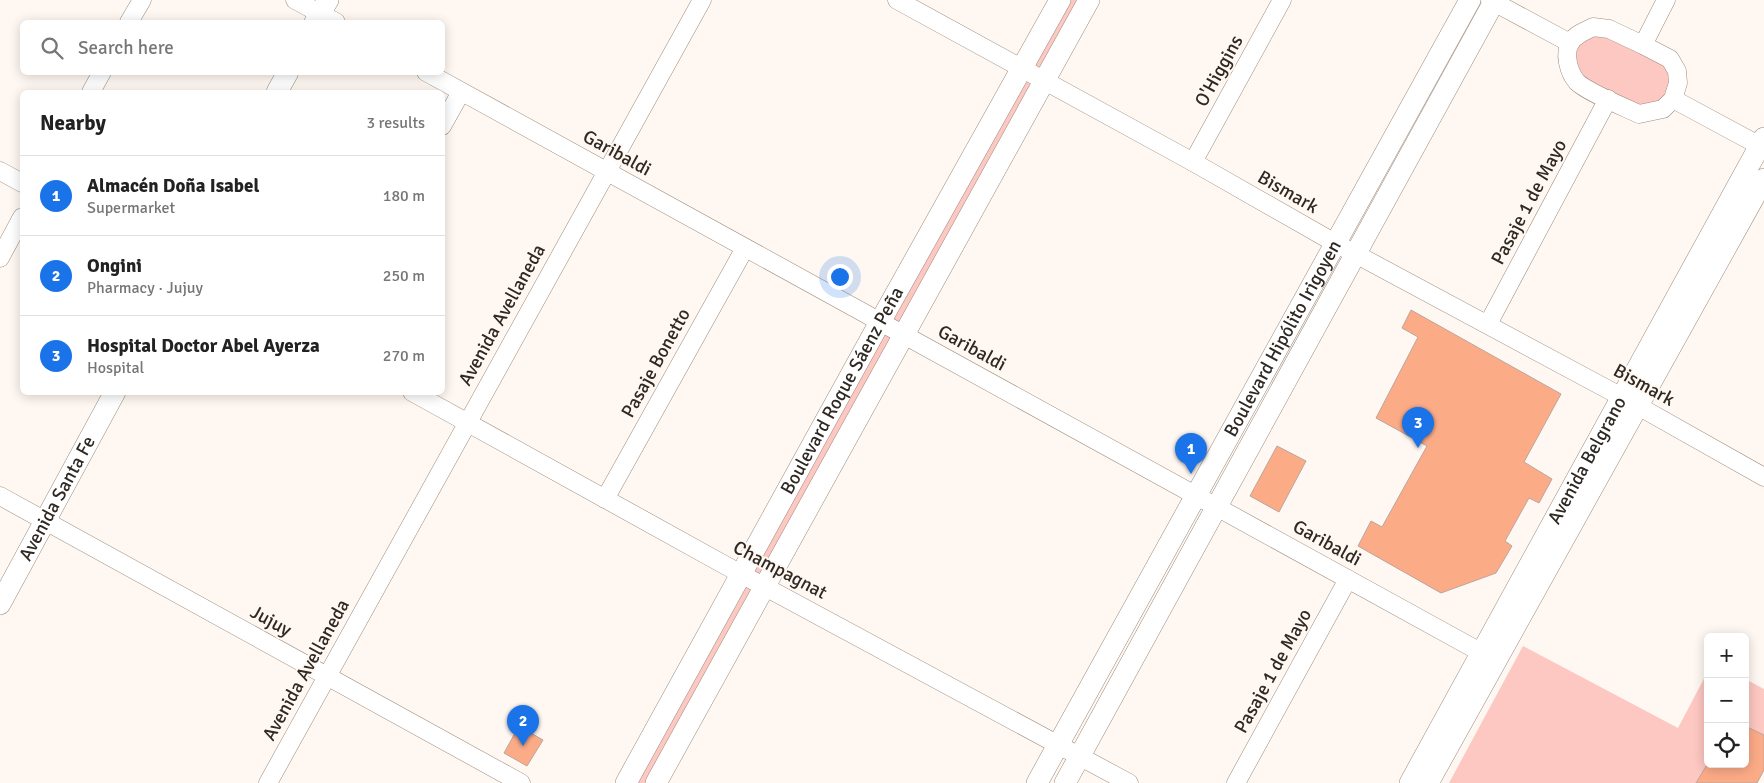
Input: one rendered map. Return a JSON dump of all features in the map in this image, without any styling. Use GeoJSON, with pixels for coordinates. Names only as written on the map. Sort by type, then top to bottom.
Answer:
{"type":"FeatureCollection","features":[{"type":"Feature","properties":{"kind":"street"},"geometry":{"type":"LineString","coordinates":[[130,20],[142,0]]}},
{"type":"Feature","properties":{"kind":"street"},"geometry":{"type":"LineString","coordinates":[[295,0],[325,15]]}},
{"type":"Feature","properties":{"kind":"street","name":"Avenida Avellaneda"},"geometry":{"type":"LineString","coordinates":[[268,783],[702,0]]}},
{"type":"Feature","properties":{"kind":"street","name":"Bismark"},"geometry":{"type":"LineString","coordinates":[[897,0],[1193,162],[1335,243],[1630,401],[1764,477]]}},
{"type":"Feature","properties":{"kind":"street","name":"Boulevard Roque Sáenz Peña"},"geometry":{"type":"LineString","coordinates":[[626,783],[1060,0]]}},
{"type":"Feature","properties":{"kind":"street","name":"Boulevard Roque Sáenz Peña"},"geometry":{"type":"LineString","coordinates":[[656,783],[1089,0]]}},
{"type":"Feature","properties":{"kind":"street","name":"O'Higgins"},"geometry":{"type":"LineString","coordinates":[[1193,162],[1282,0]]}},
{"type":"Feature","properties":{"kind":"street","name":"Boulevard Hipólito Irigoyen"},"geometry":{"type":"LineString","coordinates":[[1037,783],[1470,0]]}},
{"type":"Feature","properties":{"kind":"street"},"geometry":{"type":"LineString","coordinates":[[1643,45],[1666,0]]}},
{"type":"Feature","properties":{"kind":"street"},"geometry":{"type":"LineString","coordinates":[[1493,1],[1570,43]]}},
{"type":"Feature","properties":{"kind":"street","name":"Boulevard Hipólito Irigoyen"},"geometry":{"type":"LineString","coordinates":[[1065,783],[1493,1]]}},
{"type":"Feature","properties":{"kind":"street"},"geometry":{"type":"LineString","coordinates":[[1593,27],[1609,29],[1643,45],[1670,60],[1678,71],[1678,83],[1673,98],[1663,109],[1638,114],[1578,83],[1570,70],[1567,56],[1570,43],[1579,34],[1593,27]]}},
{"type":"Feature","properties":{"kind":"street"},"geometry":{"type":"LineString","coordinates":[[92,90],[100,75]]}},
{"type":"Feature","properties":{"kind":"street"},"geometry":{"type":"LineString","coordinates":[[278,90],[286,75]]}},
{"type":"Feature","properties":{"kind":"street","name":"Garibaldi"},"geometry":{"type":"LineString","coordinates":[[431,75],[1489,657]]}},
{"type":"Feature","properties":{"kind":"street"},"geometry":{"type":"LineString","coordinates":[[445,121],[461,92]]}},
{"type":"Feature","properties":{"kind":"street"},"geometry":{"type":"LineString","coordinates":[[1673,98],[1763,144]]}},
{"type":"Feature","properties":{"kind":"street","name":"Pasaje 1 de Mayo"},"geometry":{"type":"LineString","coordinates":[[1488,324],[1608,99]]}},
{"type":"Feature","properties":{"kind":"street","name":"Avenida Belgrano"},"geometry":{"type":"LineString","coordinates":[[1428,783],[1489,657],[1630,401],[1763,144]]}},
{"type":"Feature","properties":{"kind":"street"},"geometry":{"type":"LineString","coordinates":[[0,171],[20,182]]}},
{"type":"Feature","properties":{"kind":"street","name":"Avenida Belgrano"},"geometry":{"type":"LineString","coordinates":[[1630,401],[1764,179]]}},
{"type":"Feature","properties":{"kind":"street"},"geometry":{"type":"LineString","coordinates":[[0,258],[20,221]]}},
{"type":"Feature","properties":{"kind":"street","name":"Pasaje Bonetto"},"geometry":{"type":"LineString","coordinates":[[605,499],[745,248]]}},
{"type":"Feature","properties":{"kind":"street","name":"Avenida Santa Fe"},"geometry":{"type":"LineString","coordinates":[[0,604],[112,395]]}},
{"type":"Feature","properties":{"kind":"street","name":"Champagnat"},"geometry":{"type":"LineString","coordinates":[[418,395],[741,574],[1129,783]]}},
{"type":"Feature","properties":{"kind":"street","name":"Jujuy"},"geometry":{"type":"LineString","coordinates":[[0,496],[521,783]]}},
{"type":"Feature","properties":{"kind":"street","name":"Pasaje 1 de Mayo"},"geometry":{"type":"LineString","coordinates":[[1236,783],[1348,579]]}},
{"type":"Feature","properties":{"kind":"street","name":"Avenida Belgrano"},"geometry":{"type":"LineString","coordinates":[[1410,783],[1489,657]]}},
{"type":"Feature","properties":{"kind":"shaded area"},"geometry":{"type":"Polygon","coordinates":[[[1068,0],[1081,0],[649,783],[638,783],[1068,0]]]}},
{"type":"Feature","properties":{"kind":"shaded area"},"geometry":{"type":"Polygon","coordinates":[[[1593,27],[1670,59],[1678,83],[1652,113],[1578,83],[1570,43],[1593,27]]]}},
{"type":"Feature","properties":{"kind":"shaded area"},"geometry":{"type":"Polygon","coordinates":[[[1523,646],[1678,728],[1704,679],[1704,768],[1749,768],[1749,681],[1764,689],[1764,770],[1757,783],[1449,783],[1523,646]]]}},
{"type":"Feature","properties":{"kind":"building"},"geometry":{"type":"Polygon","coordinates":[[[1411,310],[1561,394],[1524,462],[1552,479],[1539,503],[1529,498],[1505,541],[1512,546],[1496,573],[1441,593],[1358,546],[1371,521],[1382,527],[1427,446],[1376,418],[1418,337],[1402,328],[1411,310]]]}},
{"type":"Feature","properties":{"kind":"building"},"geometry":{"type":"Polygon","coordinates":[[[1277,446],[1306,461],[1279,512],[1250,496],[1277,446]]]}},
{"type":"Feature","properties":{"kind":"building"},"geometry":{"type":"Polygon","coordinates":[[[519,726],[543,740],[527,766],[504,753],[519,726]]]}},
{"type":"Feature","properties":{"kind":"building"},"geometry":{"type":"Polygon","coordinates":[[[1749,728],[1764,735],[1764,770],[1757,783],[1696,783],[1705,768],[1749,768],[1749,728]]]}},
{"type":"Feature","properties":{"kind":"place","name":"Hospital Doctor Abel Ayerza"},"geometry":{"type":"Point","coordinates":[1418,448]}},
{"type":"Feature","properties":{"kind":"place","name":"Almacén Doña Isabel"},"geometry":{"type":"Point","coordinates":[1191,474]}},
{"type":"Feature","properties":{"kind":"place","name":"Ongini"},"geometry":{"type":"Point","coordinates":[523,746]}}]}
